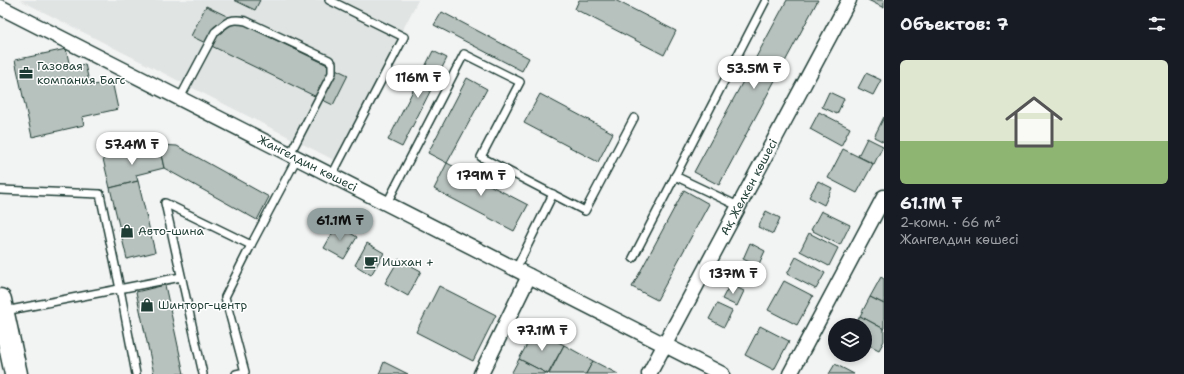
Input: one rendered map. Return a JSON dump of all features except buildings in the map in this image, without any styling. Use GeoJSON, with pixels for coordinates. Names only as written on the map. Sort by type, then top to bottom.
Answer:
{"type":"FeatureCollection","features":[{"type":"Feature","properties":{"kind":"highway"},"geometry":{"type":"LineString","coordinates":[[1,305],[16,374]]}},
{"type":"Feature","properties":{"kind":"street","name":"Ақ Желкен көшесі"},"geometry":{"type":"LineString","coordinates":[[649,374],[849,0]]}},
{"type":"Feature","properties":{"kind":"street","name":"Жангелдин көшесі"},"geometry":{"type":"LineString","coordinates":[[0,6],[722,374]]}},
{"type":"Feature","properties":{"kind":"street"},"geometry":{"type":"LineString","coordinates":[[790,374],[884,197]]}},
{"type":"Feature","properties":{"kind":"street"},"geometry":{"type":"LineString","coordinates":[[481,374],[529,276]]}},
{"type":"Feature","properties":{"kind":"lane"},"geometry":{"type":"LineString","coordinates":[[329,0],[404,37],[332,176]]}},
{"type":"Feature","properties":{"kind":"lane"},"geometry":{"type":"LineString","coordinates":[[632,258],[766,0]]}},
{"type":"Feature","properties":{"kind":"lane"},"geometry":{"type":"LineString","coordinates":[[180,98],[215,32],[224,24],[234,19],[246,21],[329,60],[332,63],[332,73],[294,156],[225,297],[245,373],[236,374]]}},
{"type":"Feature","properties":{"kind":"lane"},"geometry":{"type":"LineString","coordinates":[[387,203],[464,54],[520,82],[481,157],[585,211],[634,118]]}},
{"type":"Feature","properties":{"kind":"lane"},"geometry":{"type":"LineString","coordinates":[[675,176],[738,206]]}},
{"type":"Feature","properties":{"kind":"lane"},"geometry":{"type":"LineString","coordinates":[[0,190],[100,194],[136,374]]}},
{"type":"Feature","properties":{"kind":"lane"},"geometry":{"type":"LineString","coordinates":[[516,269],[553,194]]}},
{"type":"Feature","properties":{"kind":"lane"},"geometry":{"type":"LineString","coordinates":[[203,374],[165,203],[250,245]]}},
{"type":"Feature","properties":{"kind":"lane"},"geometry":{"type":"LineString","coordinates":[[1,305],[120,288],[181,277]]}},
{"type":"Feature","properties":{"kind":"shaded area"},"geometry":{"type":"Polygon","coordinates":[[[20,0],[418,0],[336,161],[20,0]]]}},
{"type":"Feature","properties":{"kind":"place","name":"Газовая компания Багс"},"geometry":{"type":"Point","coordinates":[26,73]}},
{"type":"Feature","properties":{"kind":"place","name":"Авто-шина"},"geometry":{"type":"Point","coordinates":[127,231]}},
{"type":"Feature","properties":{"kind":"place","name":"Ишхан +"},"geometry":{"type":"Point","coordinates":[371,262]}},
{"type":"Feature","properties":{"kind":"place","name":"Шинторг-центр"},"geometry":{"type":"Point","coordinates":[147,305]}}]}
